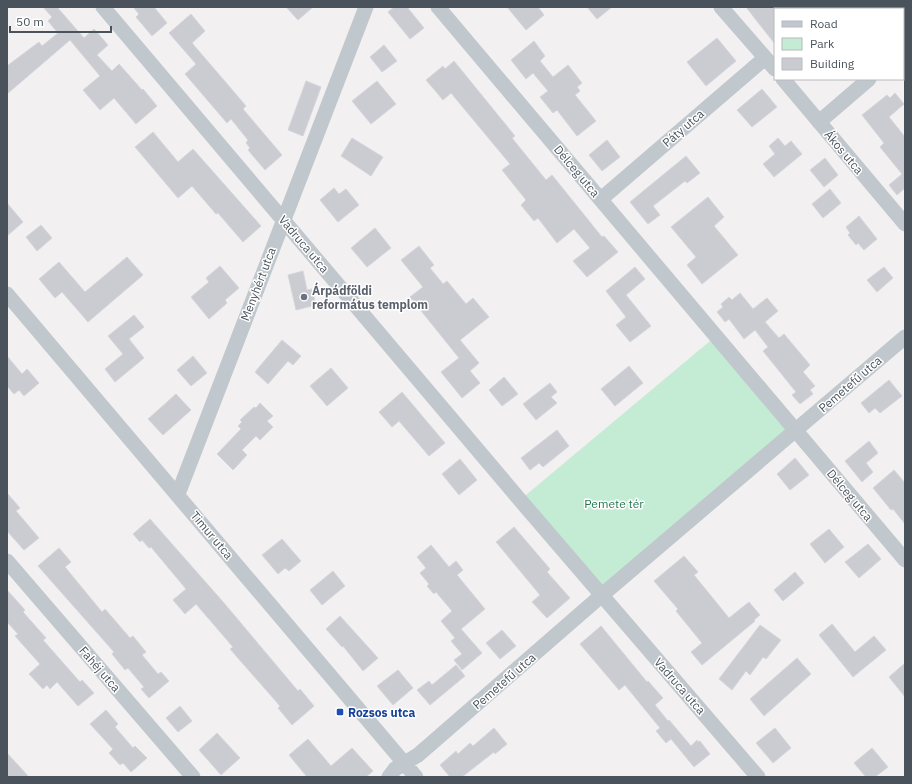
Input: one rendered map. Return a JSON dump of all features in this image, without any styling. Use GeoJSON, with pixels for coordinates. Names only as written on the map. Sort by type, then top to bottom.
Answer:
{"type":"FeatureCollection","features":[{"type":"Feature","properties":{"kind":"street","name":"Vadruca utca"},"geometry":{"type":"LineString","coordinates":[[102,7],[520,500],[758,777]]}},
{"type":"Feature","properties":{"kind":"street","name":"Menyhért utca"},"geometry":{"type":"LineString","coordinates":[[178,494],[366,7]]}},
{"type":"Feature","properties":{"kind":"street","name":"Délceg utca"},"geometry":{"type":"LineString","coordinates":[[438,7],[601,198],[905,560]]}},
{"type":"Feature","properties":{"kind":"street"},"geometry":{"type":"LineString","coordinates":[[722,7],[774,69]]}},
{"type":"Feature","properties":{"kind":"street","name":"Páty utca"},"geometry":{"type":"LineString","coordinates":[[601,198],[765,58]]}},
{"type":"Feature","properties":{"kind":"street","name":"Ákos utca"},"geometry":{"type":"LineString","coordinates":[[784,80],[905,224]]}},
{"type":"Feature","properties":{"kind":"street"},"geometry":{"type":"LineString","coordinates":[[819,122],[868,80]]}},
{"type":"Feature","properties":{"kind":"street","name":"Timur utca"},"geometry":{"type":"LineString","coordinates":[[7,294],[178,494],[416,777]]}},
{"type":"Feature","properties":{"kind":"street","name":"Pemetefű utca"},"geometry":{"type":"LineString","coordinates":[[796,430],[905,337]]}},
{"type":"Feature","properties":{"kind":"street"},"geometry":{"type":"LineString","coordinates":[[602,595],[796,430]]}},
{"type":"Feature","properties":{"kind":"street","name":"Fahéj utca"},"geometry":{"type":"LineString","coordinates":[[7,560],[193,777]]}},
{"type":"Feature","properties":{"kind":"street","name":"Pemetefű utca"},"geometry":{"type":"LineString","coordinates":[[404,763],[418,755],[602,595]]}},
{"type":"Feature","properties":{"kind":"street"},"geometry":{"type":"LineString","coordinates":[[389,777],[395,769],[404,763]]}},
{"type":"Feature","properties":{"kind":"green space","name":"Pemete tér"},"geometry":{"type":"Polygon","coordinates":[[[716,336],[796,430],[602,595],[520,500],[716,336]]]}},
{"type":"Feature","properties":{"kind":"building"},"geometry":{"type":"Polygon","coordinates":[[[43,7],[57,7],[84,38],[94,29],[108,45],[97,55],[112,71],[119,64],[157,106],[136,124],[114,98],[100,110],[83,90],[100,76],[70,40],[7,94],[7,66],[39,42],[42,46],[58,33],[48,21],[52,17],[43,7]]]}},
{"type":"Feature","properties":{"kind":"building"},"geometry":{"type":"Polygon","coordinates":[[[133,7],[154,7],[167,23],[152,36],[136,17],[139,14],[133,7]]]}},
{"type":"Feature","properties":{"kind":"building"},"geometry":{"type":"Polygon","coordinates":[[[286,7],[313,7],[298,20],[286,7]]]}},
{"type":"Feature","properties":{"kind":"building"},"geometry":{"type":"Polygon","coordinates":[[[394,7],[407,7],[424,28],[410,39],[388,12],[394,7]]]}},
{"type":"Feature","properties":{"kind":"building"},"geometry":{"type":"Polygon","coordinates":[[[507,7],[538,7],[544,15],[526,30],[507,7]]]}},
{"type":"Feature","properties":{"kind":"building"},"geometry":{"type":"Polygon","coordinates":[[[587,7],[612,7],[597,19],[587,7]]]}},
{"type":"Feature","properties":{"kind":"building"},"geometry":{"type":"Polygon","coordinates":[[[746,7],[775,7],[774,43],[746,7]]]}},
{"type":"Feature","properties":{"kind":"building"},"geometry":{"type":"Polygon","coordinates":[[[191,14],[205,31],[192,43],[246,106],[243,109],[282,155],[265,170],[248,150],[250,148],[246,143],[248,140],[231,119],[227,123],[185,74],[196,64],[169,33],[191,14]]]}},
{"type":"Feature","properties":{"kind":"building"},"geometry":{"type":"Polygon","coordinates":[[[717,38],[736,61],[706,86],[687,62],[717,38]]]}},
{"type":"Feature","properties":{"kind":"building"},"geometry":{"type":"Polygon","coordinates":[[[534,41],[545,56],[540,61],[553,77],[568,65],[582,83],[577,87],[580,91],[575,95],[596,121],[577,136],[557,110],[553,113],[540,97],[548,91],[533,73],[526,79],[511,60],[534,41]]]}},
{"type":"Feature","properties":{"kind":"building"},"geometry":{"type":"Polygon","coordinates":[[[384,45],[397,61],[382,72],[370,57],[384,45]]]}},
{"type":"Feature","properties":{"kind":"building"},"geometry":{"type":"Polygon","coordinates":[[[454,61],[515,136],[512,138],[546,180],[552,175],[602,237],[604,236],[618,252],[587,277],[573,261],[590,248],[574,229],[557,243],[538,218],[534,221],[521,205],[526,200],[502,170],[510,164],[451,93],[443,100],[426,80],[443,66],[445,69],[454,61]]]}},
{"type":"Feature","properties":{"kind":"building"},"geometry":{"type":"Polygon","coordinates":[[[306,81],[321,87],[303,136],[288,130],[306,81]]]}},
{"type":"Feature","properties":{"kind":"building"},"geometry":{"type":"Polygon","coordinates":[[[377,81],[396,104],[371,124],[352,101],[377,81]]]}},
{"type":"Feature","properties":{"kind":"building"},"geometry":{"type":"Polygon","coordinates":[[[762,89],[777,107],[752,127],[737,110],[762,89]]]}},
{"type":"Feature","properties":{"kind":"building"},"geometry":{"type":"Polygon","coordinates":[[[895,93],[904,104],[889,117],[905,137],[905,188],[897,195],[889,185],[902,174],[880,147],[884,143],[862,115],[887,95],[890,98],[895,93]]]}},
{"type":"Feature","properties":{"kind":"building"},"geometry":{"type":"Polygon","coordinates":[[[153,132],[178,162],[193,149],[261,226],[243,242],[192,186],[178,198],[135,147],[153,132]]]}},
{"type":"Feature","properties":{"kind":"building"},"geometry":{"type":"Polygon","coordinates":[[[352,138],[383,157],[371,176],[341,156],[352,138]]]}},
{"type":"Feature","properties":{"kind":"building"},"geometry":{"type":"Polygon","coordinates":[[[778,138],[785,146],[791,141],[802,154],[774,177],[763,164],[775,154],[769,146],[778,138]]]}},
{"type":"Feature","properties":{"kind":"building"},"geometry":{"type":"Polygon","coordinates":[[[607,140],[620,157],[602,171],[589,155],[607,140]]]}},
{"type":"Feature","properties":{"kind":"building"},"geometry":{"type":"Polygon","coordinates":[[[686,156],[700,173],[687,183],[685,181],[653,206],[660,215],[648,224],[630,202],[686,156]]]}},
{"type":"Feature","properties":{"kind":"building"},"geometry":{"type":"Polygon","coordinates":[[[825,158],[838,175],[824,187],[810,170],[825,158]]]}},
{"type":"Feature","properties":{"kind":"building"},"geometry":{"type":"Polygon","coordinates":[[[334,188],[339,194],[346,189],[359,205],[338,222],[320,200],[334,188]]]}},
{"type":"Feature","properties":{"kind":"building"},"geometry":{"type":"Polygon","coordinates":[[[830,189],[841,203],[823,218],[812,204],[830,189]]]}},
{"type":"Feature","properties":{"kind":"building"},"geometry":{"type":"Polygon","coordinates":[[[708,197],[724,217],[714,226],[738,255],[702,284],[687,265],[696,257],[671,227],[708,197]]]}},
{"type":"Feature","properties":{"kind":"building"},"geometry":{"type":"Polygon","coordinates":[[[7,203],[23,222],[7,236],[7,203]]]}},
{"type":"Feature","properties":{"kind":"building"},"geometry":{"type":"Polygon","coordinates":[[[859,216],[877,239],[864,250],[858,243],[856,245],[848,235],[850,233],[846,227],[859,216]]]}},
{"type":"Feature","properties":{"kind":"building"},"geometry":{"type":"Polygon","coordinates":[[[41,225],[52,238],[37,251],[26,237],[41,225]]]}},
{"type":"Feature","properties":{"kind":"building"},"geometry":{"type":"Polygon","coordinates":[[[375,228],[391,248],[367,267],[351,248],[375,228]]]}},
{"type":"Feature","properties":{"kind":"building"},"geometry":{"type":"Polygon","coordinates":[[[419,246],[434,265],[430,268],[443,284],[447,281],[466,304],[473,298],[489,317],[460,340],[479,363],[470,371],[480,383],[462,398],[441,372],[459,358],[410,297],[423,287],[401,260],[419,246]]]}},
{"type":"Feature","properties":{"kind":"building"},"geometry":{"type":"Polygon","coordinates":[[[127,257],[143,275],[88,322],[62,292],[55,298],[39,279],[59,262],[85,292],[127,257]]]}},
{"type":"Feature","properties":{"kind":"building"},"geometry":{"type":"Polygon","coordinates":[[[220,266],[239,288],[225,300],[227,303],[209,319],[191,297],[209,282],[206,278],[220,266]]]}},
{"type":"Feature","properties":{"kind":"building"},"geometry":{"type":"Polygon","coordinates":[[[635,267],[645,279],[626,295],[651,326],[630,342],[616,325],[626,317],[606,291],[635,267]]]}},
{"type":"Feature","properties":{"kind":"building"},"geometry":{"type":"Polygon","coordinates":[[[884,267],[893,278],[877,292],[867,280],[884,267]]]}},
{"type":"Feature","properties":{"kind":"building","name":"Árpádföldi református templom"},"geometry":{"type":"Polygon","coordinates":[[[303,271],[307,290],[312,289],[316,305],[296,310],[288,275],[303,271]]]}},
{"type":"Feature","properties":{"kind":"building"},"geometry":{"type":"Polygon","coordinates":[[[740,293],[753,309],[767,298],[778,311],[765,322],[779,338],[784,334],[810,365],[803,372],[815,386],[810,390],[813,394],[800,404],[792,395],[796,392],[763,351],[768,347],[755,330],[744,339],[729,319],[725,322],[717,312],[723,307],[721,304],[729,297],[732,300],[740,293]]]}},
{"type":"Feature","properties":{"kind":"building"},"geometry":{"type":"Polygon","coordinates":[[[134,315],[144,327],[129,339],[144,358],[115,382],[105,369],[123,354],[108,336],[134,315]]]}},
{"type":"Feature","properties":{"kind":"building"},"geometry":{"type":"Polygon","coordinates":[[[282,340],[301,356],[293,365],[288,361],[268,384],[255,372],[282,340]]]}},
{"type":"Feature","properties":{"kind":"building"},"geometry":{"type":"Polygon","coordinates":[[[7,356],[22,374],[27,369],[39,383],[24,396],[19,390],[14,394],[7,386],[7,356]]]}},
{"type":"Feature","properties":{"kind":"building"},"geometry":{"type":"Polygon","coordinates":[[[193,356],[207,373],[191,386],[177,370],[193,356]]]}},
{"type":"Feature","properties":{"kind":"building"},"geometry":{"type":"Polygon","coordinates":[[[629,366],[643,383],[615,406],[601,389],[629,366]]]}},
{"type":"Feature","properties":{"kind":"building"},"geometry":{"type":"Polygon","coordinates":[[[331,368],[348,388],[327,406],[310,386],[331,368]]]}},
{"type":"Feature","properties":{"kind":"building"},"geometry":{"type":"Polygon","coordinates":[[[504,377],[518,394],[502,406],[489,390],[504,377]]]}},
{"type":"Feature","properties":{"kind":"building"},"geometry":{"type":"Polygon","coordinates":[[[889,380],[902,396],[880,413],[875,408],[869,413],[861,403],[889,380]]]}},
{"type":"Feature","properties":{"kind":"building"},"geometry":{"type":"Polygon","coordinates":[[[550,383],[557,392],[551,397],[557,403],[536,420],[523,404],[550,383]]]}},
{"type":"Feature","properties":{"kind":"building"},"geometry":{"type":"Polygon","coordinates":[[[402,392],[445,443],[429,456],[399,421],[392,427],[379,412],[402,392]]]}},
{"type":"Feature","properties":{"kind":"building"},"geometry":{"type":"Polygon","coordinates":[[[176,394],[191,410],[163,435],[148,419],[176,394]]]}},
{"type":"Feature","properties":{"kind":"building"},"geometry":{"type":"Polygon","coordinates":[[[260,403],[273,416],[267,421],[273,427],[260,440],[256,436],[242,450],[247,455],[233,470],[217,454],[241,429],[238,426],[242,422],[240,420],[254,407],[256,408],[260,403]]]}},
{"type":"Feature","properties":{"kind":"building"},"geometry":{"type":"Polygon","coordinates":[[[557,430],[569,446],[543,467],[539,463],[530,470],[521,458],[557,430]]]}},
{"type":"Feature","properties":{"kind":"building"},"geometry":{"type":"Polygon","coordinates":[[[869,441],[878,453],[866,463],[873,472],[862,482],[845,461],[869,441]]]}},
{"type":"Feature","properties":{"kind":"building"},"geometry":{"type":"Polygon","coordinates":[[[795,458],[809,475],[790,490],[777,474],[795,458]]]}},
{"type":"Feature","properties":{"kind":"building"},"geometry":{"type":"Polygon","coordinates":[[[460,459],[477,480],[459,495],[442,474],[460,459]]]}},
{"type":"Feature","properties":{"kind":"building"},"geometry":{"type":"Polygon","coordinates":[[[894,470],[905,483],[905,524],[873,488],[894,470]]]}},
{"type":"Feature","properties":{"kind":"building"},"geometry":{"type":"Polygon","coordinates":[[[7,493],[20,508],[16,511],[39,538],[24,550],[7,531],[7,493]]]}},
{"type":"Feature","properties":{"kind":"building"},"geometry":{"type":"Polygon","coordinates":[[[150,519],[224,603],[298,691],[300,689],[314,706],[292,725],[278,708],[280,706],[230,649],[233,647],[196,604],[185,614],[173,600],[186,589],[151,547],[149,548],[142,540],[140,542],[133,534],[150,519]]]}},
{"type":"Feature","properties":{"kind":"building"},"geometry":{"type":"Polygon","coordinates":[[[514,527],[550,569],[547,572],[570,598],[547,618],[532,602],[540,595],[496,542],[514,527]]]}},
{"type":"Feature","properties":{"kind":"building"},"geometry":{"type":"Polygon","coordinates":[[[829,529],[844,547],[825,563],[810,544],[829,529]]]}},
{"type":"Feature","properties":{"kind":"building"},"geometry":{"type":"Polygon","coordinates":[[[282,539],[301,561],[289,571],[285,568],[278,574],[262,555],[282,539]]]}},
{"type":"Feature","properties":{"kind":"building"},"geometry":{"type":"Polygon","coordinates":[[[868,544],[881,559],[859,578],[845,562],[868,544]]]}},
{"type":"Feature","properties":{"kind":"building"},"geometry":{"type":"Polygon","coordinates":[[[431,545],[449,567],[456,561],[463,570],[457,575],[485,609],[461,629],[482,653],[462,670],[454,660],[462,654],[451,641],[455,638],[441,621],[452,611],[436,592],[434,594],[427,586],[429,584],[420,573],[426,568],[417,557],[431,545]]]}},
{"type":"Feature","properties":{"kind":"building"},"geometry":{"type":"Polygon","coordinates":[[[59,548],[71,562],[65,567],[102,612],[105,609],[130,638],[133,636],[146,652],[142,655],[158,674],[161,672],[169,681],[149,698],[141,689],[144,687],[128,668],[125,670],[112,654],[114,652],[38,566],[59,548]]]}},
{"type":"Feature","properties":{"kind":"building"},"geometry":{"type":"Polygon","coordinates":[[[684,556],[698,572],[694,575],[729,618],[749,602],[760,615],[754,620],[755,621],[702,665],[691,652],[702,643],[676,611],[678,609],[654,581],[684,556]]]}},
{"type":"Feature","properties":{"kind":"building"},"geometry":{"type":"Polygon","coordinates":[[[333,571],[345,586],[322,605],[310,590],[333,571]]]}},
{"type":"Feature","properties":{"kind":"building"},"geometry":{"type":"Polygon","coordinates":[[[795,572],[804,583],[783,601],[774,590],[795,572]]]}},
{"type":"Feature","properties":{"kind":"building"},"geometry":{"type":"Polygon","coordinates":[[[7,590],[25,610],[23,612],[46,638],[43,640],[80,682],[82,680],[94,693],[78,706],[57,682],[50,689],[47,685],[43,689],[29,674],[40,664],[15,636],[18,634],[7,622],[7,590]]]}},
{"type":"Feature","properties":{"kind":"building"},"geometry":{"type":"Polygon","coordinates":[[[340,616],[378,658],[363,671],[343,646],[342,647],[326,629],[340,616]]]}},
{"type":"Feature","properties":{"kind":"building"},"geometry":{"type":"Polygon","coordinates":[[[832,624],[855,652],[874,636],[886,650],[853,677],[819,635],[832,624]]]}},
{"type":"Feature","properties":{"kind":"building"},"geometry":{"type":"Polygon","coordinates":[[[760,625],[781,640],[766,659],[763,657],[750,675],[746,671],[732,690],[719,679],[760,625]]]}},
{"type":"Feature","properties":{"kind":"building"},"geometry":{"type":"Polygon","coordinates":[[[601,626],[647,682],[648,681],[663,698],[655,705],[668,721],[669,720],[691,746],[697,740],[698,742],[700,741],[710,754],[694,767],[671,739],[666,743],[656,731],[660,728],[625,685],[619,690],[580,644],[601,626]]]}},
{"type":"Feature","properties":{"kind":"building"},"geometry":{"type":"Polygon","coordinates":[[[502,630],[516,646],[500,659],[486,643],[502,630]]]}},
{"type":"Feature","properties":{"kind":"building"},"geometry":{"type":"Polygon","coordinates":[[[797,658],[811,674],[764,716],[750,699],[797,658]]]}},
{"type":"Feature","properties":{"kind":"building"},"geometry":{"type":"Polygon","coordinates":[[[905,663],[905,697],[889,677],[905,663]]]}},
{"type":"Feature","properties":{"kind":"building"},"geometry":{"type":"Polygon","coordinates":[[[456,665],[465,676],[430,705],[417,690],[429,681],[432,685],[456,665]]]}},
{"type":"Feature","properties":{"kind":"building"},"geometry":{"type":"Polygon","coordinates":[[[398,670],[413,688],[393,705],[377,686],[398,670]]]}},
{"type":"Feature","properties":{"kind":"building"},"geometry":{"type":"Polygon","coordinates":[[[180,706],[192,721],[178,732],[166,718],[180,706]]]}},
{"type":"Feature","properties":{"kind":"building"},"geometry":{"type":"Polygon","coordinates":[[[106,710],[118,724],[115,727],[133,748],[135,746],[147,758],[131,772],[123,763],[120,765],[109,753],[113,749],[90,724],[106,710]]]}},
{"type":"Feature","properties":{"kind":"building"},"geometry":{"type":"Polygon","coordinates":[[[494,728],[507,744],[495,754],[494,752],[462,777],[450,777],[440,765],[456,751],[458,754],[470,743],[473,746],[494,728]]]}},
{"type":"Feature","properties":{"kind":"building"},"geometry":{"type":"Polygon","coordinates":[[[775,728],[791,748],[773,763],[756,743],[775,728]]]}},
{"type":"Feature","properties":{"kind":"building"},"geometry":{"type":"Polygon","coordinates":[[[217,733],[240,758],[221,775],[199,750],[217,733]]]}},
{"type":"Feature","properties":{"kind":"building"},"geometry":{"type":"Polygon","coordinates":[[[308,739],[331,766],[352,748],[373,771],[366,777],[307,777],[289,755],[308,739]]]}},
{"type":"Feature","properties":{"kind":"building"},"geometry":{"type":"Polygon","coordinates":[[[872,748],[888,767],[875,777],[866,777],[854,763],[872,748]]]}},
{"type":"Feature","properties":{"kind":"building"},"geometry":{"type":"Polygon","coordinates":[[[7,753],[29,777],[7,777],[7,753]]]}},
{"type":"Feature","properties":{"kind":"place","name":"Árpádföldi református templom"},"geometry":{"type":"Point","coordinates":[304,297]}},
{"type":"Feature","properties":{"kind":"place","name":"Rozsos utca"},"geometry":{"type":"Point","coordinates":[340,712]}}]}
